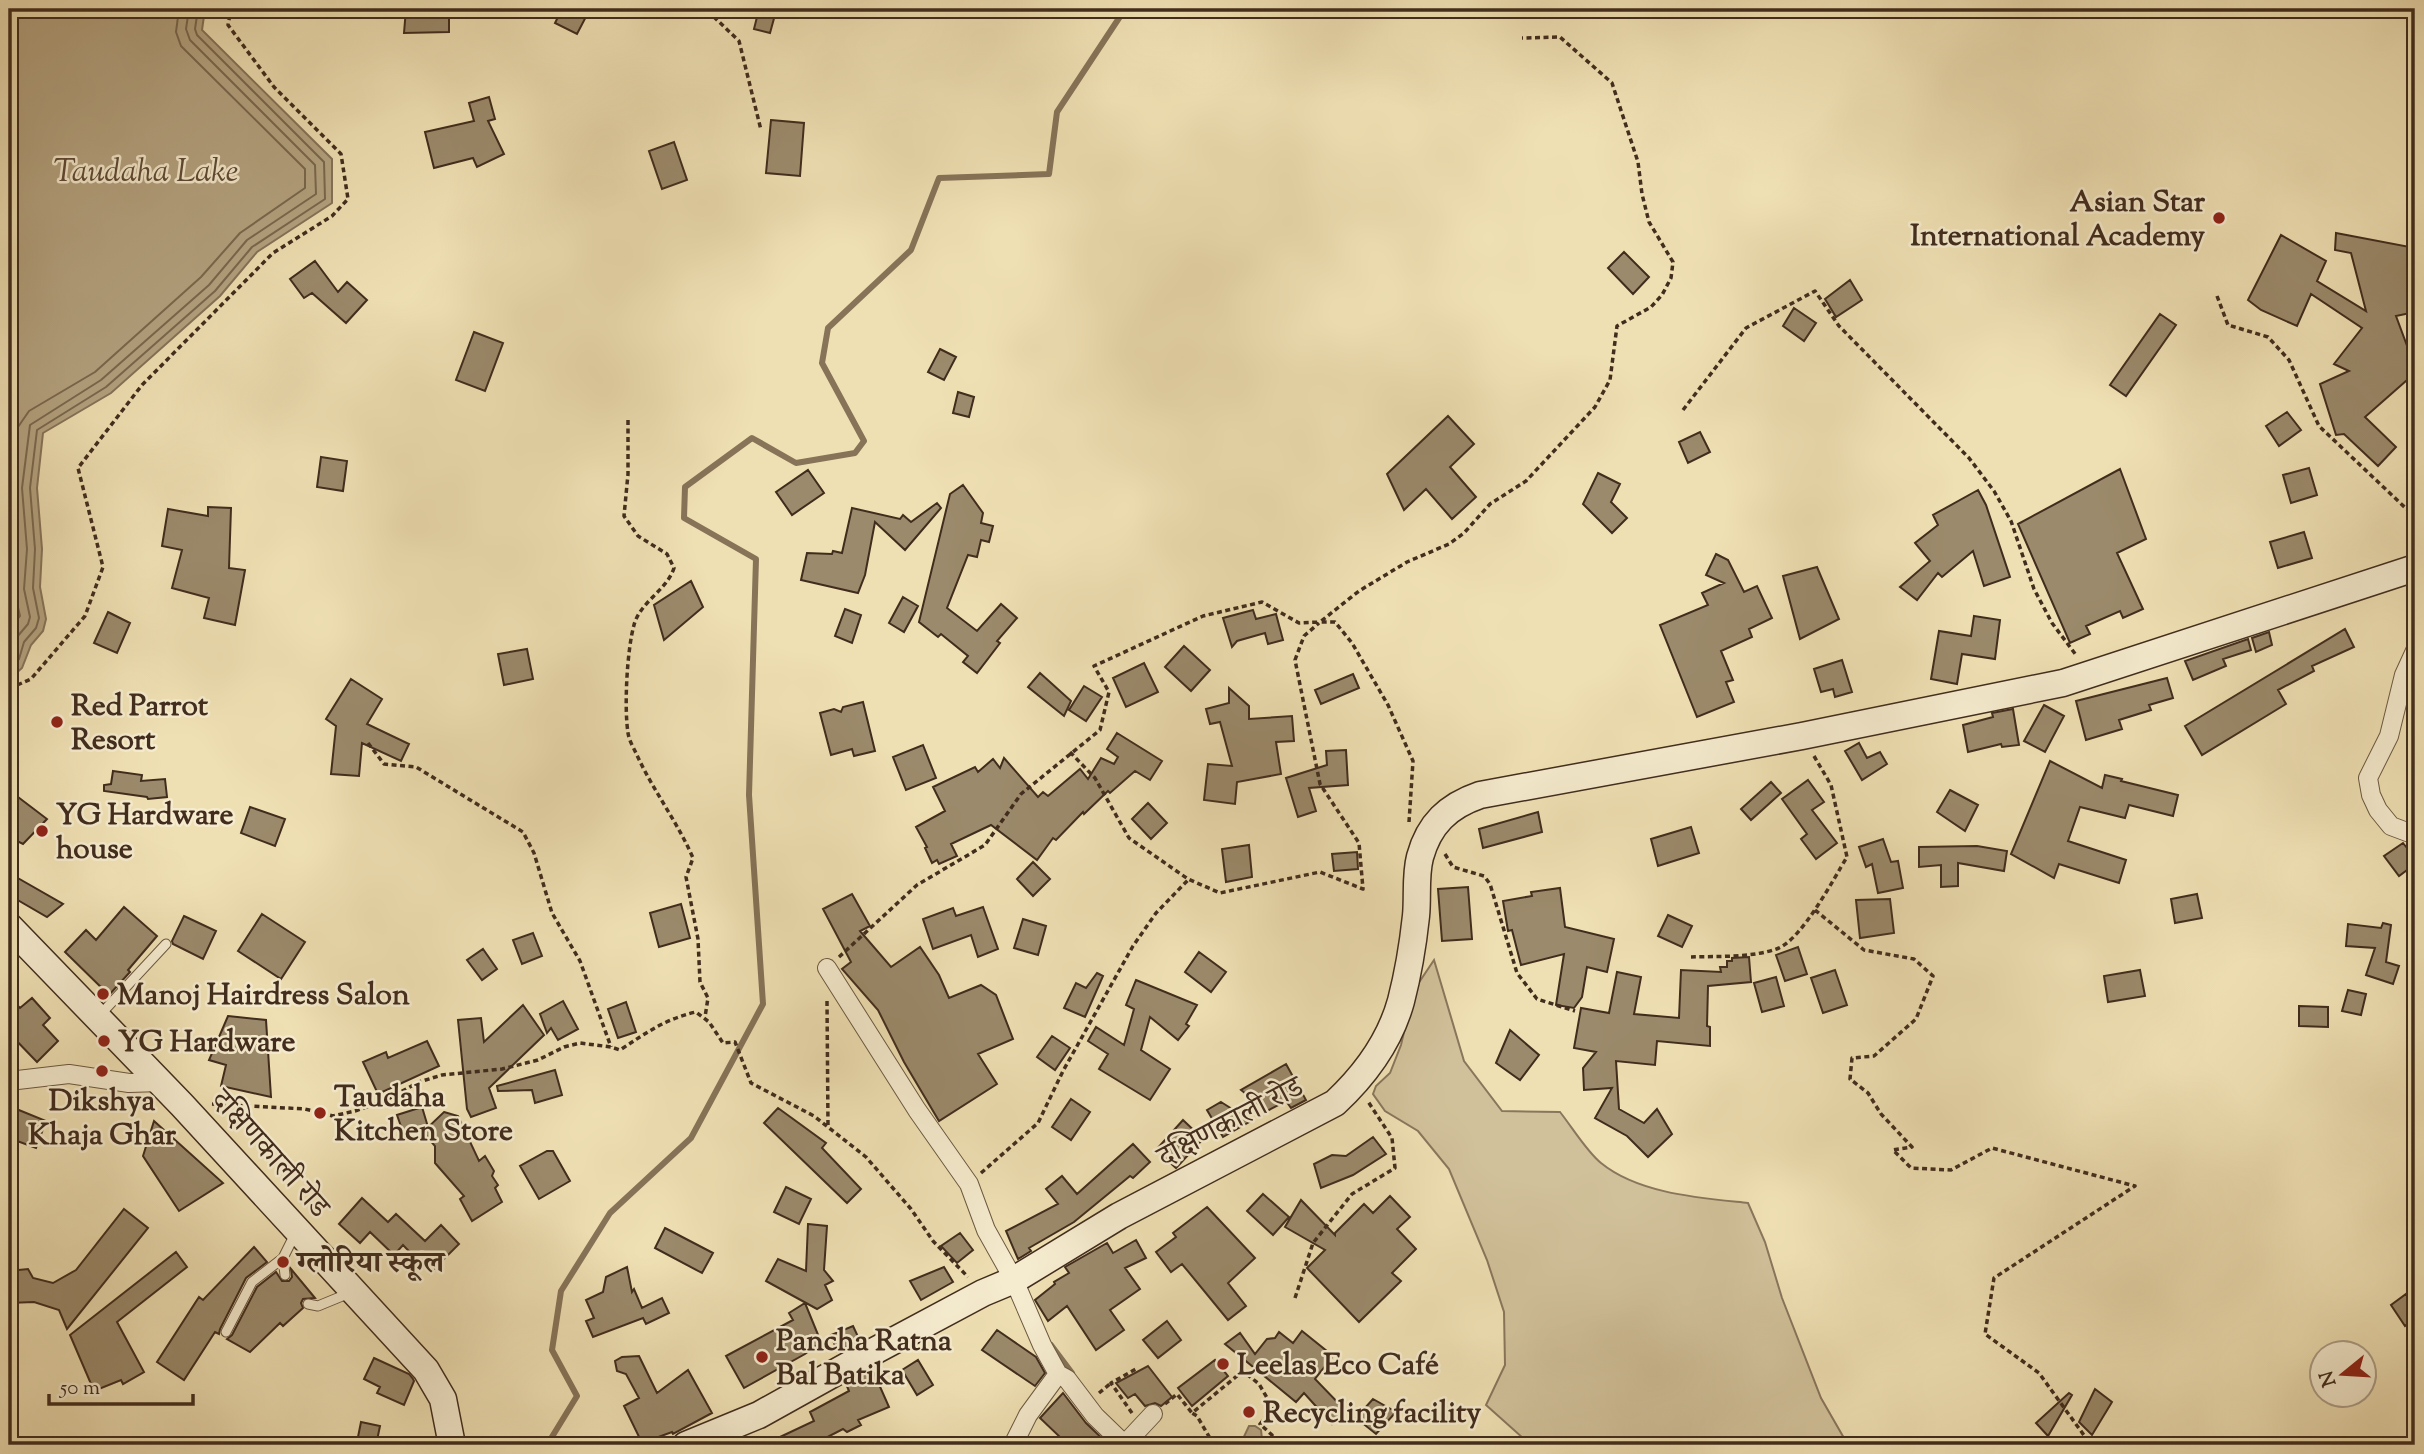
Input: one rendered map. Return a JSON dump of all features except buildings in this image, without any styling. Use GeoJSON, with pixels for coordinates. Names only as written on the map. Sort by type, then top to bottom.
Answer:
{"type":"FeatureCollection","features":[{"type":"Feature","properties":{"kind":"main road","name":"दक्षिणकाली रोड"},"geometry":{"type":"LineString","coordinates":[[686,1445],[759,1415],[983,1293],[1014,1280],[1119,1216],[1335,1103],[1356,1084],[1373,1062],[1400,1002],[1416,916],[1420,829],[1440,818],[1459,802],[1480,795],[1802,736],[2091,675],[2415,568]]}},
{"type":"Feature","properties":{"kind":"main road","name":"दक्षिणकाली रोड"},"geometry":{"type":"LineString","coordinates":[[9,926],[161,1082],[426,1370],[443,1399],[452,1445]]}},
{"type":"Feature","properties":{"kind":"street"},"geometry":{"type":"LineString","coordinates":[[2415,651],[2404,675],[2389,736],[2368,778],[2371,795],[2378,810],[2391,826],[2415,835]]}},
{"type":"Feature","properties":{"kind":"street"},"geometry":{"type":"LineString","coordinates":[[827,968],[917,1110],[969,1184],[986,1230],[1014,1280],[1042,1345],[1058,1374],[1067,1379],[1096,1416],[1125,1445],[1147,1420]]}},
{"type":"Feature","properties":{"kind":"street"},"geometry":{"type":"LineString","coordinates":[[12,1075],[69,1074],[129,1083],[161,1082]]}},
{"type":"Feature","properties":{"kind":"street"},"geometry":{"type":"LineString","coordinates":[[1013,1445],[1028,1415],[1058,1374]]}},
{"type":"Feature","properties":{"kind":"lane"},"geometry":{"type":"LineString","coordinates":[[98,1017],[166,944]]}},
{"type":"Feature","properties":{"kind":"lane"},"geometry":{"type":"LineString","coordinates":[[226,1332],[252,1282],[283,1258],[297,1230]]}},
{"type":"Feature","properties":{"kind":"lane"},"geometry":{"type":"LineString","coordinates":[[283,1258],[285,1275]]}},
{"type":"Feature","properties":{"kind":"lane"},"geometry":{"type":"LineString","coordinates":[[308,1304],[318,1306],[353,1292]]}},
{"type":"Feature","properties":{"kind":"path"},"geometry":{"type":"LineString","coordinates":[[9,685],[15,686],[31,678],[85,616],[103,567],[78,468],[142,385],[273,253],[332,216],[348,199],[341,154],[274,86],[228,24],[231,9]]}},
{"type":"Feature","properties":{"kind":"path"},"geometry":{"type":"LineString","coordinates":[[710,9],[714,17],[738,41],[761,130]]}},
{"type":"Feature","properties":{"kind":"path"},"geometry":{"type":"LineString","coordinates":[[1070,752],[1095,778],[1129,838],[1188,879],[1220,893],[1320,872],[1363,889],[1359,843],[1320,784],[1295,660],[1304,636],[1359,591],[1407,562],[1449,544],[1464,533],[1490,505],[1526,481],[1595,407],[1610,380],[1617,326],[1651,307],[1662,295],[1671,278],[1673,262],[1649,222],[1642,194],[1639,162],[1612,83],[1560,37],[1522,38]]}},
{"type":"Feature","properties":{"kind":"path"},"geometry":{"type":"LineString","coordinates":[[1684,410],[1746,328],[1815,291],[1839,326],[1969,458],[1994,491],[2011,521],[2034,589],[2052,624],[2091,675]]}},
{"type":"Feature","properties":{"kind":"path"},"geometry":{"type":"LineString","coordinates":[[2217,296],[2228,325],[2269,337],[2289,360],[2319,426],[2415,517]]}},
{"type":"Feature","properties":{"kind":"path"},"geometry":{"type":"LineString","coordinates":[[628,420],[628,474],[624,516],[638,536],[667,554],[674,568],[671,576],[649,600],[634,622],[627,690],[628,734],[642,766],[684,837],[693,858],[686,877],[698,939],[701,982],[708,998],[705,1017]]}},
{"type":"Feature","properties":{"kind":"path"},"geometry":{"type":"LineString","coordinates":[[828,1127],[827,968],[917,885],[985,845],[1021,794],[1100,730],[1109,692],[1094,666],[1203,616],[1262,602],[1299,623],[1335,622],[1352,643],[1388,705],[1413,761],[1420,829],[1453,867],[1484,876],[1490,884],[1517,973],[1536,999],[1575,1011]]}},
{"type":"Feature","properties":{"kind":"path"},"geometry":{"type":"LineString","coordinates":[[1691,957],[1760,952],[1781,947],[1815,910],[1847,857],[1831,785],[1802,736]]}},
{"type":"Feature","properties":{"kind":"path"},"geometry":{"type":"LineString","coordinates":[[368,743],[384,764],[416,767],[523,832],[534,853],[552,913],[580,961],[611,1047]]}},
{"type":"Feature","properties":{"kind":"path"},"geometry":{"type":"LineString","coordinates":[[969,1184],[1038,1123],[1063,1071],[1133,946],[1156,914],[1188,879]]}},
{"type":"Feature","properties":{"kind":"path"},"geometry":{"type":"LineString","coordinates":[[1815,910],[1864,950],[1914,959],[1933,976],[1916,1019],[1874,1056],[1852,1058],[1850,1079],[1868,1093],[1881,1114],[1912,1147],[1893,1150],[1911,1168],[1951,1170],[1992,1148],[2135,1186],[1994,1278],[1985,1334],[2039,1373],[2091,1445]]}},
{"type":"Feature","properties":{"kind":"path"},"geometry":{"type":"LineString","coordinates":[[182,1105],[218,1103],[305,1109],[332,1116],[376,1104],[419,1082],[442,1075],[502,1069],[538,1060],[564,1047],[580,1043],[620,1050],[658,1025],[674,1017],[696,1012],[705,1017],[723,1043],[735,1042],[751,1083],[814,1116],[866,1157],[911,1209],[933,1241],[983,1293]]}},
{"type":"Feature","properties":{"kind":"path"},"geometry":{"type":"LineString","coordinates":[[1295,1298],[1312,1243],[1352,1194],[1395,1168],[1392,1138],[1356,1084]]}},
{"type":"Feature","properties":{"kind":"path"},"geometry":{"type":"LineString","coordinates":[[1136,1369],[1111,1383],[1147,1420],[1177,1394],[1214,1445]]}},
{"type":"Feature","properties":{"kind":"path"},"geometry":{"type":"LineString","coordinates":[[1192,1413],[1243,1371],[1259,1384],[1273,1408],[1261,1424],[1272,1435],[1264,1445]]}},
{"type":"Feature","properties":{"kind":"shaded area"},"geometry":{"type":"Polygon","coordinates":[[[1434,960],[1464,1061],[1502,1111],[1560,1112],[1601,1163],[1633,1182],[1671,1193],[1748,1203],[1765,1242],[1782,1298],[1821,1398],[1848,1445],[1526,1445],[1523,1438],[1486,1405],[1505,1365],[1504,1312],[1487,1260],[1449,1169],[1418,1131],[1385,1111],[1373,1094],[1376,1086],[1390,1073],[1401,1045],[1414,990],[1434,960]]]}},
{"type":"Feature","properties":{"kind":"water","name":"Taudaha Lake"},"geometry":{"type":"Polygon","coordinates":[[[9,9],[205,9],[202,30],[332,159],[332,203],[257,252],[220,296],[111,393],[43,433],[37,488],[42,549],[40,587],[46,619],[43,631],[31,645],[22,668],[9,677],[9,9]]]}},
{"type":"Feature","properties":{"kind":"water"},"geometry":{"type":"Polygon","coordinates":[[[1249,1426],[1261,1430],[1262,1439],[1258,1445],[1240,1445],[1249,1426]]]}},
{"type":"Feature","properties":{"kind":"waterway"},"geometry":{"type":"LineString","coordinates":[[547,1445],[577,1396],[552,1350],[561,1291],[610,1213],[691,1138],[763,1004],[749,795],[756,559],[684,518],[685,487],[752,438],[796,463],[855,453],[864,441],[822,363],[828,328],[911,250],[939,178],[1049,174],[1057,112],[1125,9]]}},
{"type":"Feature","properties":{"kind":"waterway"},"geometry":{"type":"LineString","coordinates":[[1051,1345],[1072,1373]]}},
{"type":"Feature","properties":{"kind":"waterway"},"geometry":{"type":"LineString","coordinates":[[1141,1442],[1148,1445]]}},
{"type":"Feature","properties":{"kind":"place","name":"Asian Star International Academy"},"geometry":{"type":"Point","coordinates":[2219,218]}},
{"type":"Feature","properties":{"kind":"place","name":"Red Parrot Resort"},"geometry":{"type":"Point","coordinates":[57,722]}},
{"type":"Feature","properties":{"kind":"place","name":"YG Hardware house"},"geometry":{"type":"Point","coordinates":[42,831]}},
{"type":"Feature","properties":{"kind":"place","name":"Manoj Hairdress Salon"},"geometry":{"type":"Point","coordinates":[103,994]}},
{"type":"Feature","properties":{"kind":"place","name":"YG Hardware"},"geometry":{"type":"Point","coordinates":[104,1041]}},
{"type":"Feature","properties":{"kind":"place","name":"Dikshya Khaja Ghar"},"geometry":{"type":"Point","coordinates":[102,1071]}},
{"type":"Feature","properties":{"kind":"place","name":"Taudaha Kitchen Store"},"geometry":{"type":"Point","coordinates":[320,1113]}},
{"type":"Feature","properties":{"kind":"place","name":"ग्लोरिया स्कूल"},"geometry":{"type":"Point","coordinates":[283,1262]}},
{"type":"Feature","properties":{"kind":"place","name":"Pancha Ratna Bal Batika"},"geometry":{"type":"Point","coordinates":[762,1357]}},
{"type":"Feature","properties":{"kind":"place","name":"Leelas Eco Café"},"geometry":{"type":"Point","coordinates":[1223,1364]}},
{"type":"Feature","properties":{"kind":"place","name":"Recycling facility"},"geometry":{"type":"Point","coordinates":[1249,1412]}}]}
